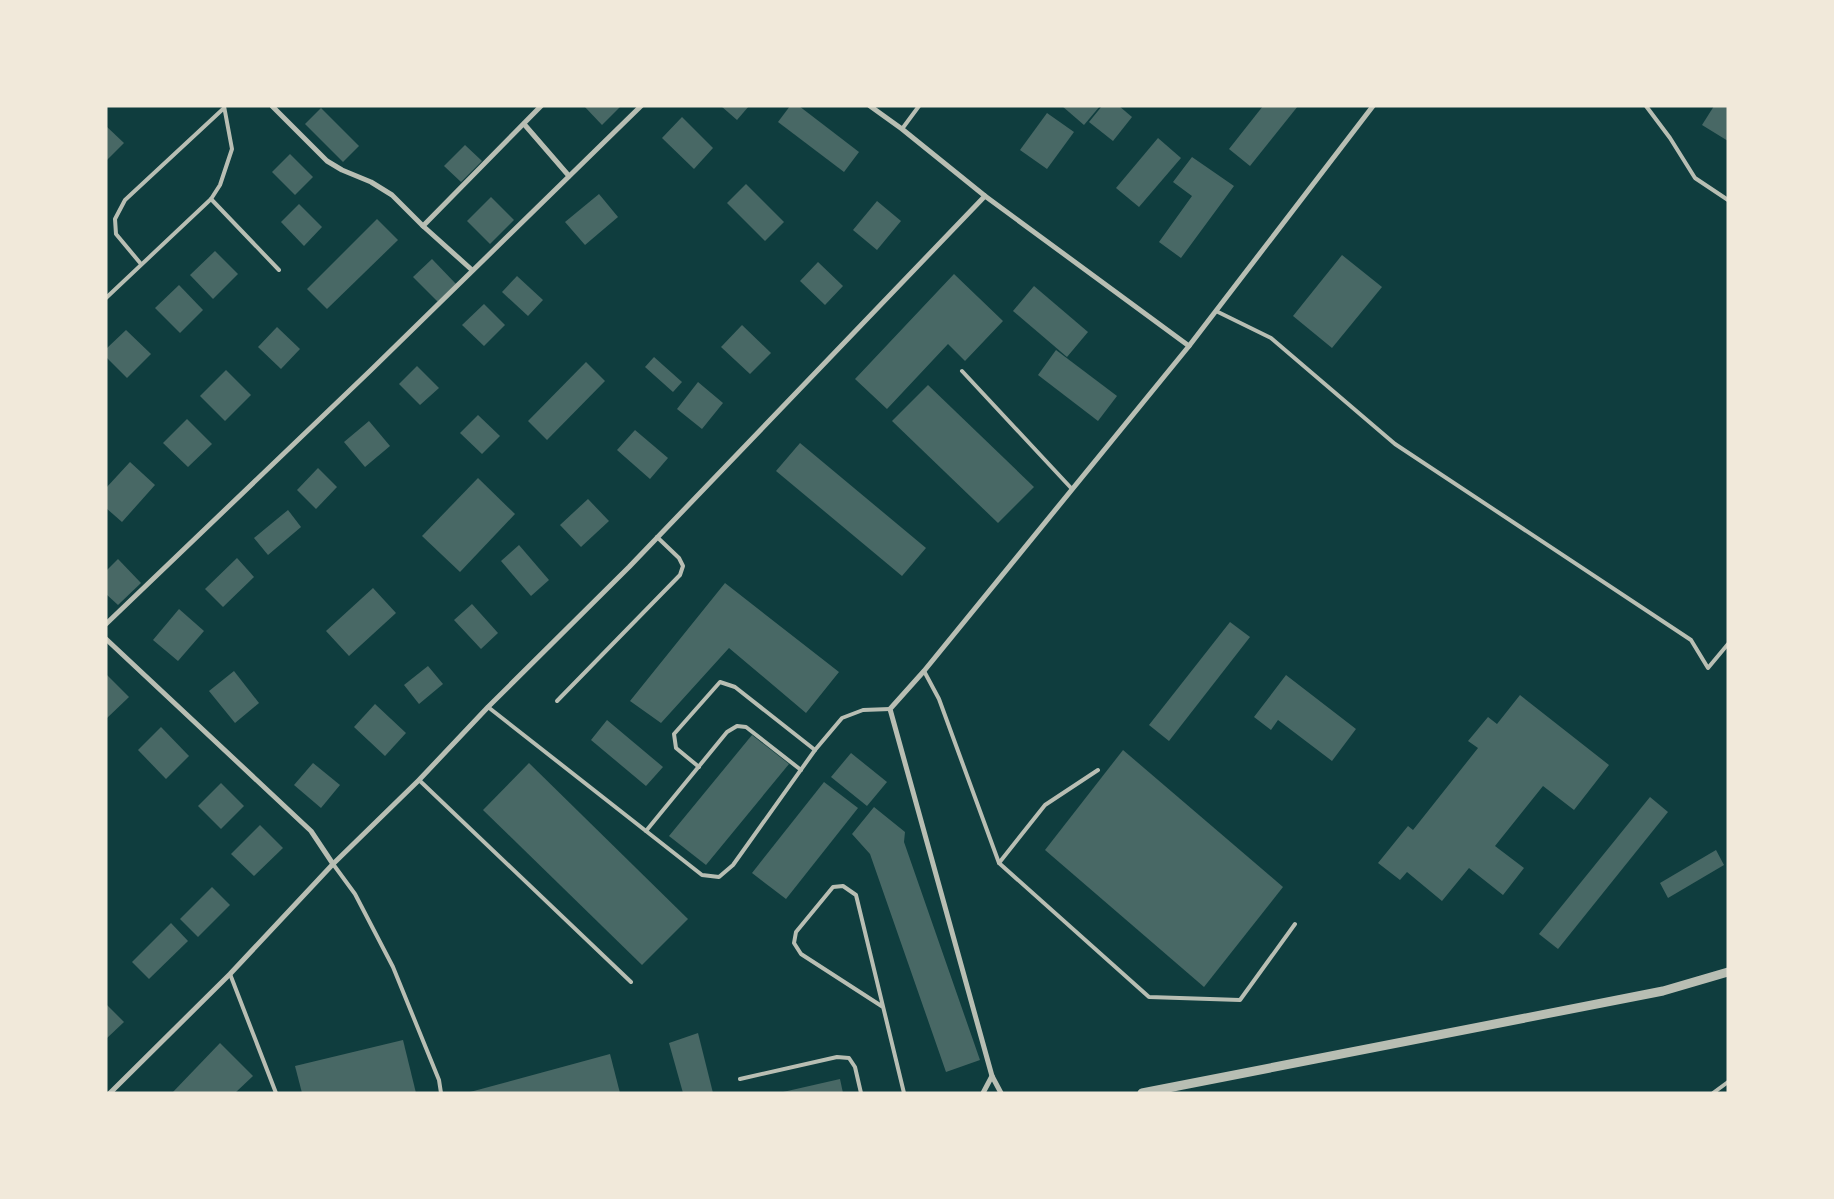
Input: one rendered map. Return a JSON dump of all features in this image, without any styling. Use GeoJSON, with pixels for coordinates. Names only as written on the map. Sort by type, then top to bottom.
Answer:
{"type":"FeatureCollection","features":[{"type":"Feature","properties":{"kind":"street"},"geometry":{"type":"LineString","coordinates":[[272,106],[327,161],[342,170],[372,182],[392,195],[472,270]]}},
{"type":"Feature","properties":{"kind":"street"},"geometry":{"type":"LineString","coordinates":[[423,226],[541,106]]}},
{"type":"Feature","properties":{"kind":"street"},"geometry":{"type":"LineString","coordinates":[[106,624],[371,370],[640,106]]}},
{"type":"Feature","properties":{"kind":"street"},"geometry":{"type":"LineString","coordinates":[[870,106],[902,129],[985,196],[1190,346]]}},
{"type":"Feature","properties":{"kind":"street"},"geometry":{"type":"LineString","coordinates":[[1001,1093],[992,1076],[890,709],[924,671],[1190,346],[1373,106]]}},
{"type":"Feature","properties":{"kind":"street"},"geometry":{"type":"LineString","coordinates":[[524,124],[569,176]]}},
{"type":"Feature","properties":{"kind":"street"},"geometry":{"type":"LineString","coordinates":[[110,1093],[230,974],[333,864],[419,780],[488,706],[657,537],[985,196]]}},
{"type":"Feature","properties":{"kind":"street"},"geometry":{"type":"LineString","coordinates":[[106,639],[311,831],[333,864]]}},
{"type":"Feature","properties":{"kind":"street"},"geometry":{"type":"LineString","coordinates":[[1142,1093],[1663,991],[1728,972]]}},
{"type":"Feature","properties":{"kind":"street"},"geometry":{"type":"LineString","coordinates":[[984,1093],[992,1076]]}},
{"type":"Feature","properties":{"kind":"lane"},"geometry":{"type":"LineString","coordinates":[[902,129],[919,106]]}},
{"type":"Feature","properties":{"kind":"lane"},"geometry":{"type":"LineString","coordinates":[[1646,106],[1670,138],[1695,178],[1728,200]]}},
{"type":"Feature","properties":{"kind":"lane"},"geometry":{"type":"LineString","coordinates":[[106,298],[212,199],[220,185],[232,149],[223,108]]}},
{"type":"Feature","properties":{"kind":"lane"},"geometry":{"type":"LineString","coordinates":[[141,264],[116,234],[115,219],[125,200],[223,108]]}},
{"type":"Feature","properties":{"kind":"lane"},"geometry":{"type":"LineString","coordinates":[[212,199],[279,270]]}},
{"type":"Feature","properties":{"kind":"lane"},"geometry":{"type":"LineString","coordinates":[[1216,311],[1271,338],[1395,444],[1691,640],[1708,668],[1728,644]]}},
{"type":"Feature","properties":{"kind":"lane"},"geometry":{"type":"LineString","coordinates":[[962,371],[1072,489]]}},
{"type":"Feature","properties":{"kind":"lane"},"geometry":{"type":"LineString","coordinates":[[557,701],[680,575],[683,566],[679,558],[657,537]]}},
{"type":"Feature","properties":{"kind":"lane"},"geometry":{"type":"LineString","coordinates":[[924,671],[939,698],[999,863],[1149,997],[1240,1000],[1296,924]]}},
{"type":"Feature","properties":{"kind":"lane"},"geometry":{"type":"LineString","coordinates":[[699,767],[676,748],[674,734],[720,682],[735,687],[815,750]]}},
{"type":"Feature","properties":{"kind":"lane"},"geometry":{"type":"LineString","coordinates":[[488,706],[702,875],[719,877],[732,865],[815,750],[842,718],[863,710],[890,709]]}},
{"type":"Feature","properties":{"kind":"lane"},"geometry":{"type":"LineString","coordinates":[[646,831],[728,732],[737,726],[746,727],[801,770]]}},
{"type":"Feature","properties":{"kind":"lane"},"geometry":{"type":"LineString","coordinates":[[999,863],[1045,805],[1098,770]]}},
{"type":"Feature","properties":{"kind":"lane"},"geometry":{"type":"LineString","coordinates":[[419,780],[631,982]]}},
{"type":"Feature","properties":{"kind":"lane"},"geometry":{"type":"LineString","coordinates":[[333,864],[355,894],[393,967],[439,1080],[441,1093]]}},
{"type":"Feature","properties":{"kind":"lane"},"geometry":{"type":"LineString","coordinates":[[883,1007],[801,954],[794,942],[796,932],[833,887],[843,886],[856,895],[904,1093]]}},
{"type":"Feature","properties":{"kind":"lane"},"geometry":{"type":"LineString","coordinates":[[230,974],[276,1093]]}},
{"type":"Feature","properties":{"kind":"lane"},"geometry":{"type":"LineString","coordinates":[[740,1079],[837,1057],[848,1058],[854,1067],[861,1093]]}},
{"type":"Feature","properties":{"kind":"lane"},"geometry":{"type":"LineString","coordinates":[[1713,1093],[1728,1082]]}},
{"type":"Feature","properties":{"kind":"building"},"geometry":{"type":"Polygon","coordinates":[[[584,106],[619,106],[620,107],[602,125],[584,106]]]}},
{"type":"Feature","properties":{"kind":"building"},"geometry":{"type":"Polygon","coordinates":[[[721,106],[749,106],[737,120],[721,106]]]}},
{"type":"Feature","properties":{"kind":"building"},"geometry":{"type":"Polygon","coordinates":[[[790,106],[799,106],[859,152],[844,172],[778,122],[790,106]]]}},
{"type":"Feature","properties":{"kind":"building"},"geometry":{"type":"Polygon","coordinates":[[[1062,106],[1100,106],[1084,125],[1062,106]]]}},
{"type":"Feature","properties":{"kind":"building"},"geometry":{"type":"Polygon","coordinates":[[[1102,106],[1119,106],[1132,117],[1113,141],[1089,122],[1102,106]]]}},
{"type":"Feature","properties":{"kind":"building"},"geometry":{"type":"Polygon","coordinates":[[[1263,106],[1298,106],[1250,166],[1229,149],[1263,106]]]}},
{"type":"Feature","properties":{"kind":"building"},"geometry":{"type":"Polygon","coordinates":[[[1714,106],[1728,106],[1728,141],[1702,125],[1714,106]]]}},
{"type":"Feature","properties":{"kind":"building"},"geometry":{"type":"Polygon","coordinates":[[[321,108],[359,146],[343,162],[305,124],[321,108]]]}},
{"type":"Feature","properties":{"kind":"building"},"geometry":{"type":"Polygon","coordinates":[[[1047,113],[1074,132],[1047,169],[1020,150],[1047,113]]]}},
{"type":"Feature","properties":{"kind":"building"},"geometry":{"type":"Polygon","coordinates":[[[682,117],[713,148],[694,169],[662,138],[682,117]]]}},
{"type":"Feature","properties":{"kind":"building"},"geometry":{"type":"Polygon","coordinates":[[[106,126],[124,143],[106,161],[106,126]]]}},
{"type":"Feature","properties":{"kind":"building"},"geometry":{"type":"Polygon","coordinates":[[[1158,138],[1181,158],[1139,207],[1116,188],[1158,138]]]}},
{"type":"Feature","properties":{"kind":"building"},"geometry":{"type":"Polygon","coordinates":[[[465,145],[482,161],[461,182],[444,166],[465,145]]]}},
{"type":"Feature","properties":{"kind":"building"},"geometry":{"type":"Polygon","coordinates":[[[290,154],[313,177],[295,195],[272,172],[290,154]]]}},
{"type":"Feature","properties":{"kind":"building"},"geometry":{"type":"Polygon","coordinates":[[[1192,157],[1234,186],[1181,258],[1159,242],[1192,196],[1173,182],[1192,157]]]}},
{"type":"Feature","properties":{"kind":"building"},"geometry":{"type":"Polygon","coordinates":[[[746,184],[784,222],[765,241],[727,203],[746,184]]]}},
{"type":"Feature","properties":{"kind":"building"},"geometry":{"type":"Polygon","coordinates":[[[599,194],[618,217],[585,245],[565,222],[599,194]]]}},
{"type":"Feature","properties":{"kind":"building"},"geometry":{"type":"Polygon","coordinates":[[[491,197],[514,220],[490,244],[467,221],[491,197]]]}},
{"type":"Feature","properties":{"kind":"building"},"geometry":{"type":"Polygon","coordinates":[[[877,201],[901,221],[877,250],[853,230],[877,201]]]}},
{"type":"Feature","properties":{"kind":"building"},"geometry":{"type":"Polygon","coordinates":[[[299,204],[322,227],[304,246],[281,222],[299,204]]]}},
{"type":"Feature","properties":{"kind":"building"},"geometry":{"type":"Polygon","coordinates":[[[377,219],[398,240],[327,309],[307,289],[377,219]]]}},
{"type":"Feature","properties":{"kind":"building"},"geometry":{"type":"Polygon","coordinates":[[[215,251],[238,274],[213,299],[190,275],[215,251]]]}},
{"type":"Feature","properties":{"kind":"building"},"geometry":{"type":"Polygon","coordinates":[[[1342,255],[1382,287],[1332,348],[1293,316],[1342,255]]]}},
{"type":"Feature","properties":{"kind":"building"},"geometry":{"type":"Polygon","coordinates":[[[432,259],[456,284],[438,302],[413,277],[432,259]]]}},
{"type":"Feature","properties":{"kind":"building"},"geometry":{"type":"Polygon","coordinates":[[[818,262],[843,286],[825,305],[800,281],[818,262]]]}},
{"type":"Feature","properties":{"kind":"building"},"geometry":{"type":"Polygon","coordinates":[[[954,274],[1003,321],[965,361],[948,344],[887,409],[855,379],[954,274]]]}},
{"type":"Feature","properties":{"kind":"building"},"geometry":{"type":"Polygon","coordinates":[[[517,276],[543,300],[528,316],[502,292],[517,276]]]}},
{"type":"Feature","properties":{"kind":"building"},"geometry":{"type":"Polygon","coordinates":[[[179,285],[203,310],[180,333],[155,308],[179,285]]]}},
{"type":"Feature","properties":{"kind":"building"},"geometry":{"type":"Polygon","coordinates":[[[1034,286],[1088,332],[1067,357],[1013,311],[1034,286]]]}},
{"type":"Feature","properties":{"kind":"building"},"geometry":{"type":"Polygon","coordinates":[[[484,304],[505,325],[484,346],[462,325],[484,304]]]}},
{"type":"Feature","properties":{"kind":"building"},"geometry":{"type":"Polygon","coordinates":[[[742,325],[771,353],[750,374],[721,347],[742,325]]]}},
{"type":"Feature","properties":{"kind":"building"},"geometry":{"type":"Polygon","coordinates":[[[277,327],[300,349],[281,369],[258,347],[277,327]]]}},
{"type":"Feature","properties":{"kind":"building"},"geometry":{"type":"Polygon","coordinates":[[[126,330],[151,354],[127,378],[106,357],[106,349],[126,330]]]}},
{"type":"Feature","properties":{"kind":"building"},"geometry":{"type":"Polygon","coordinates":[[[1056,350],[1117,396],[1098,421],[1038,375],[1056,350]]]}},
{"type":"Feature","properties":{"kind":"building"},"geometry":{"type":"Polygon","coordinates":[[[654,357],[682,382],[673,392],[645,367],[654,357]]]}},
{"type":"Feature","properties":{"kind":"building"},"geometry":{"type":"Polygon","coordinates":[[[586,362],[605,381],[547,440],[528,421],[586,362]]]}},
{"type":"Feature","properties":{"kind":"building"},"geometry":{"type":"Polygon","coordinates":[[[417,366],[439,388],[420,405],[399,384],[417,366]]]}},
{"type":"Feature","properties":{"kind":"building"},"geometry":{"type":"Polygon","coordinates":[[[226,370],[251,395],[225,421],[200,396],[226,370]]]}},
{"type":"Feature","properties":{"kind":"building"},"geometry":{"type":"Polygon","coordinates":[[[698,382],[723,403],[702,429],[677,409],[698,382]]]}},
{"type":"Feature","properties":{"kind":"building"},"geometry":{"type":"Polygon","coordinates":[[[928,385],[1034,487],[998,523],[892,421],[928,385]]]}},
{"type":"Feature","properties":{"kind":"building"},"geometry":{"type":"Polygon","coordinates":[[[478,415],[500,436],[482,454],[460,433],[478,415]]]}},
{"type":"Feature","properties":{"kind":"building"},"geometry":{"type":"Polygon","coordinates":[[[187,419],[212,444],[188,467],[163,443],[187,419]]]}},
{"type":"Feature","properties":{"kind":"building"},"geometry":{"type":"Polygon","coordinates":[[[369,421],[390,446],[365,467],[344,442],[369,421]]]}},
{"type":"Feature","properties":{"kind":"building"},"geometry":{"type":"Polygon","coordinates":[[[635,430],[668,458],[650,479],[617,450],[635,430]]]}},
{"type":"Feature","properties":{"kind":"building"},"geometry":{"type":"Polygon","coordinates":[[[800,443],[926,548],[902,576],[776,471],[800,443]]]}},
{"type":"Feature","properties":{"kind":"building"},"geometry":{"type":"Polygon","coordinates":[[[130,462],[155,485],[122,522],[106,508],[106,488],[130,462]]]}},
{"type":"Feature","properties":{"kind":"building"},"geometry":{"type":"Polygon","coordinates":[[[318,468],[337,487],[316,509],[297,490],[318,468]]]}},
{"type":"Feature","properties":{"kind":"building"},"geometry":{"type":"Polygon","coordinates":[[[478,478],[515,514],[460,572],[422,536],[478,478]]]}},
{"type":"Feature","properties":{"kind":"building"},"geometry":{"type":"Polygon","coordinates":[[[588,499],[609,521],[581,547],[560,525],[588,499]]]}},
{"type":"Feature","properties":{"kind":"building"},"geometry":{"type":"Polygon","coordinates":[[[288,510],[301,527],[268,555],[254,538],[288,510]]]}},
{"type":"Feature","properties":{"kind":"building"},"geometry":{"type":"Polygon","coordinates":[[[519,545],[549,580],[531,596],[501,561],[519,545]]]}},
{"type":"Feature","properties":{"kind":"building"},"geometry":{"type":"Polygon","coordinates":[[[237,558],[254,577],[223,607],[205,589],[237,558]]]}},
{"type":"Feature","properties":{"kind":"building"},"geometry":{"type":"Polygon","coordinates":[[[118,559],[141,583],[118,605],[106,594],[106,571],[118,559]]]}},
{"type":"Feature","properties":{"kind":"building"},"geometry":{"type":"Polygon","coordinates":[[[725,583],[839,672],[806,713],[729,648],[661,723],[630,701],[725,583]]]}},
{"type":"Feature","properties":{"kind":"building"},"geometry":{"type":"Polygon","coordinates":[[[373,588],[396,613],[349,656],[326,631],[373,588]]]}},
{"type":"Feature","properties":{"kind":"building"},"geometry":{"type":"Polygon","coordinates":[[[472,604],[498,633],[481,649],[454,620],[472,604]]]}},
{"type":"Feature","properties":{"kind":"building"},"geometry":{"type":"Polygon","coordinates":[[[179,609],[204,631],[178,661],[153,640],[179,609]]]}},
{"type":"Feature","properties":{"kind":"building"},"geometry":{"type":"Polygon","coordinates":[[[1230,622],[1250,637],[1169,741],[1149,725],[1230,622]]]}},
{"type":"Feature","properties":{"kind":"building"},"geometry":{"type":"Polygon","coordinates":[[[428,666],[443,684],[419,704],[404,685],[428,666]]]}},
{"type":"Feature","properties":{"kind":"building"},"geometry":{"type":"Polygon","coordinates":[[[234,671],[259,703],[235,723],[209,691],[234,671]]]}},
{"type":"Feature","properties":{"kind":"building"},"geometry":{"type":"Polygon","coordinates":[[[106,674],[129,697],[106,719],[106,674]]]}},
{"type":"Feature","properties":{"kind":"building"},"geometry":{"type":"Polygon","coordinates":[[[1286,675],[1356,729],[1332,761],[1278,720],[1271,730],[1254,717],[1286,675]]]}},
{"type":"Feature","properties":{"kind":"building"},"geometry":{"type":"Polygon","coordinates":[[[1520,695],[1609,765],[1574,810],[1543,786],[1495,846],[1524,868],[1503,895],[1469,868],[1442,901],[1407,872],[1400,880],[1378,863],[1408,826],[1413,830],[1478,748],[1468,741],[1488,717],[1497,724],[1520,695]]]}},
{"type":"Feature","properties":{"kind":"building"},"geometry":{"type":"Polygon","coordinates":[[[375,704],[406,733],[385,756],[354,727],[375,704]]]}},
{"type":"Feature","properties":{"kind":"building"},"geometry":{"type":"Polygon","coordinates":[[[607,720],[663,767],[646,786],[591,740],[607,720]]]}},
{"type":"Feature","properties":{"kind":"building"},"geometry":{"type":"Polygon","coordinates":[[[161,727],[189,756],[166,779],[138,750],[161,727]]]}},
{"type":"Feature","properties":{"kind":"building"},"geometry":{"type":"Polygon","coordinates":[[[752,735],[789,764],[706,865],[669,836],[752,735]]]}},
{"type":"Feature","properties":{"kind":"building"},"geometry":{"type":"Polygon","coordinates":[[[1123,750],[1283,887],[1204,987],[1045,850],[1123,750]]]}},
{"type":"Feature","properties":{"kind":"building"},"geometry":{"type":"Polygon","coordinates":[[[851,753],[887,782],[867,806],[831,777],[851,753]]]}},
{"type":"Feature","properties":{"kind":"building"},"geometry":{"type":"Polygon","coordinates":[[[313,763],[340,785],[321,808],[294,785],[313,763]]]}},
{"type":"Feature","properties":{"kind":"building"},"geometry":{"type":"Polygon","coordinates":[[[529,763],[688,919],[642,965],[483,810],[529,763]]]}},
{"type":"Feature","properties":{"kind":"building"},"geometry":{"type":"Polygon","coordinates":[[[824,782],[858,808],[786,899],[752,873],[824,782]]]}},
{"type":"Feature","properties":{"kind":"building"},"geometry":{"type":"Polygon","coordinates":[[[221,783],[244,806],[221,829],[198,806],[221,783]]]}},
{"type":"Feature","properties":{"kind":"building"},"geometry":{"type":"Polygon","coordinates":[[[1650,797],[1668,812],[1558,949],[1539,934],[1650,797]]]}},
{"type":"Feature","properties":{"kind":"building"},"geometry":{"type":"Polygon","coordinates":[[[874,807],[905,832],[904,842],[980,1060],[946,1072],[870,854],[852,834],[874,807]]]}},
{"type":"Feature","properties":{"kind":"building"},"geometry":{"type":"Polygon","coordinates":[[[260,825],[283,848],[254,876],[231,854],[260,825]]]}},
{"type":"Feature","properties":{"kind":"building"},"geometry":{"type":"Polygon","coordinates":[[[1716,850],[1724,865],[1668,898],[1660,883],[1716,850]]]}},
{"type":"Feature","properties":{"kind":"building"},"geometry":{"type":"Polygon","coordinates":[[[212,887],[230,905],[198,937],[180,919],[212,887]]]}},
{"type":"Feature","properties":{"kind":"building"},"geometry":{"type":"Polygon","coordinates":[[[171,923],[188,941],[149,979],[132,962],[171,923]]]}},
{"type":"Feature","properties":{"kind":"building"},"geometry":{"type":"Polygon","coordinates":[[[106,1004],[124,1022],[106,1039],[106,1004]]]}},
{"type":"Feature","properties":{"kind":"building"},"geometry":{"type":"Polygon","coordinates":[[[698,1033],[713,1093],[683,1093],[669,1043],[698,1033]]]}},
{"type":"Feature","properties":{"kind":"building"},"geometry":{"type":"Polygon","coordinates":[[[403,1040],[416,1093],[302,1093],[295,1066],[403,1040]]]}},
{"type":"Feature","properties":{"kind":"building"},"geometry":{"type":"Polygon","coordinates":[[[220,1043],[253,1076],[235,1093],[172,1093],[220,1043]]]}},
{"type":"Feature","properties":{"kind":"building"},"geometry":{"type":"Polygon","coordinates":[[[610,1054],[620,1093],[470,1093],[470,1092],[610,1054]]]}},
{"type":"Feature","properties":{"kind":"building"},"geometry":{"type":"Polygon","coordinates":[[[840,1079],[843,1093],[783,1092],[840,1079]]]}}]}
